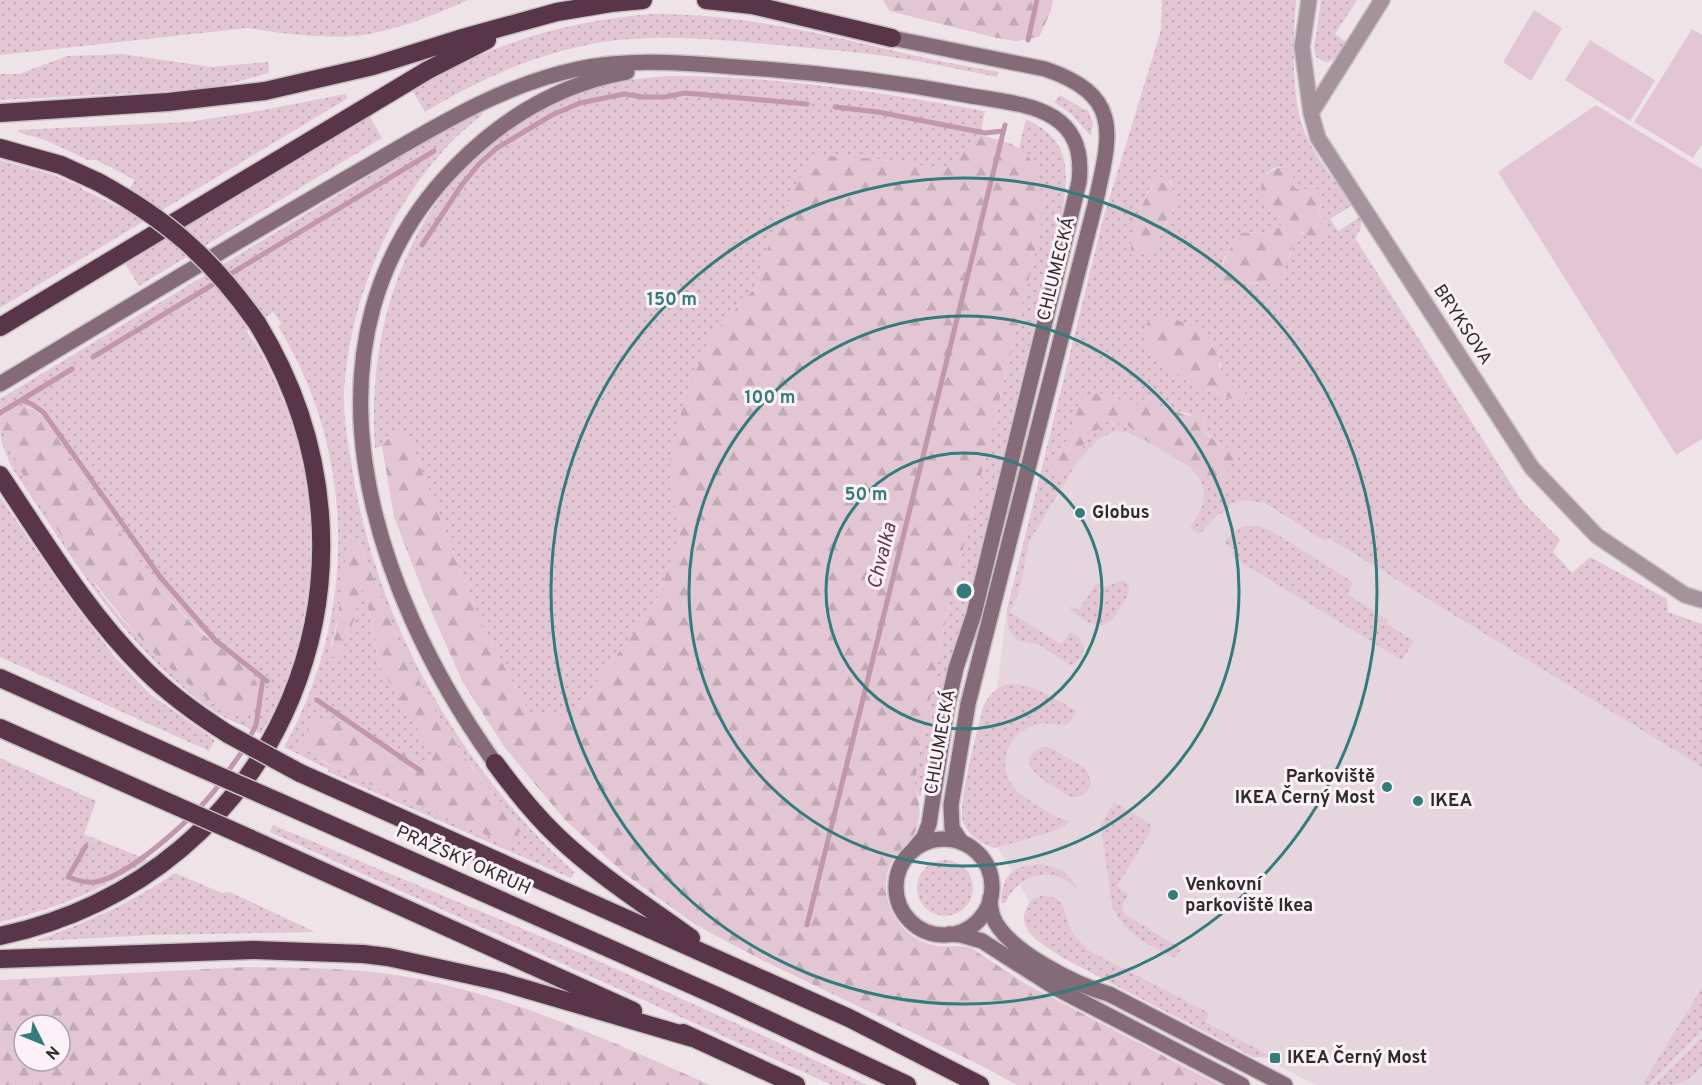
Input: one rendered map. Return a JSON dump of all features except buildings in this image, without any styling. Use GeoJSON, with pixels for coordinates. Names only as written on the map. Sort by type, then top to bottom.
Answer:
{"type":"FeatureCollection","features":[{"type":"Feature","properties":{"kind":"highway"},"geometry":{"type":"LineString","coordinates":[[0,114],[158,103],[265,91],[373,66],[556,12],[643,0]]}},
{"type":"Feature","properties":{"kind":"highway","name":"CHLUMECKÁ"},"geometry":{"type":"LineString","coordinates":[[706,0],[752,5],[892,38]]}},
{"type":"Feature","properties":{"kind":"highway"},"geometry":{"type":"LineString","coordinates":[[0,327],[428,70],[493,37],[556,12]]}},
{"type":"Feature","properties":{"kind":"highway"},"geometry":{"type":"LineString","coordinates":[[0,148],[61,165],[98,182],[149,211],[185,240],[221,275],[257,322],[277,357],[297,402],[311,449],[320,497],[322,547],[319,596],[309,644],[290,699],[274,734],[246,779],[223,808],[176,853],[141,879],[99,903],[53,922],[0,936]]}},
{"type":"Feature","properties":{"kind":"highway"},"geometry":{"type":"LineString","coordinates":[[0,475],[76,587],[127,651],[180,702],[228,734],[300,773],[849,1018],[981,1085]]}},
{"type":"Feature","properties":{"kind":"highway","name":"PRAŽSKÝ OKRUH"},"geometry":{"type":"LineString","coordinates":[[0,678],[708,992],[907,1085]]}},
{"type":"Feature","properties":{"kind":"highway"},"geometry":{"type":"LineString","coordinates":[[0,728],[796,1085]]}},
{"type":"Feature","properties":{"kind":"highway"},"geometry":{"type":"LineString","coordinates":[[495,763],[525,801],[559,838],[722,960]]}},
{"type":"Feature","properties":{"kind":"highway"},"geometry":{"type":"LineString","coordinates":[[0,959],[253,950],[363,954],[388,957],[502,982],[693,1038]]}},
{"type":"Feature","properties":{"kind":"main road","name":"CHLUMECKÁ"},"geometry":{"type":"LineString","coordinates":[[892,38],[1037,67],[1069,78],[1087,90],[1100,103],[1107,127],[1102,172],[1092,216],[968,704],[951,805],[952,828],[962,843]]}},
{"type":"Feature","properties":{"kind":"main road"},"geometry":{"type":"LineString","coordinates":[[0,384],[237,241],[493,96],[578,69],[630,62],[708,65]]}},
{"type":"Feature","properties":{"kind":"main road","name":"CHLUMECKÁ"},"geometry":{"type":"LineString","coordinates":[[708,65],[824,73],[894,82],[1042,110],[1056,118],[1070,134],[1078,150],[1081,170],[1075,203],[974,614],[956,668],[947,708],[929,824],[924,837],[914,849]]}},
{"type":"Feature","properties":{"kind":"main road"},"geometry":{"type":"LineString","coordinates":[[495,763],[467,723],[430,658],[400,590],[376,516],[364,458],[359,402],[364,347],[376,299],[389,263],[418,210],[449,173],[505,122],[553,94],[598,78],[636,70],[708,65]]}},
{"type":"Feature","properties":{"kind":"main road"},"geometry":{"type":"LineString","coordinates":[[1242,1085],[1054,987],[982,941],[961,935],[932,933],[920,928],[908,919],[899,904],[896,890],[897,875],[904,861],[914,849],[923,844],[948,839],[962,843],[978,854],[986,864],[990,878],[993,916],[1004,934],[1015,944],[1049,967],[1089,989],[1109,994],[1285,1085]]}},
{"type":"Feature","properties":{"kind":"main road"},"geometry":{"type":"LineString","coordinates":[[949,934],[962,931],[975,923],[984,912],[990,898]]}},
{"type":"Feature","properties":{"kind":"street","name":"BRYKSOVA"},"geometry":{"type":"LineString","coordinates":[[1309,0],[1302,47],[1311,113],[1318,138],[1532,468],[1597,536],[1685,595],[1702,600]]}},
{"type":"Feature","properties":{"kind":"street"},"geometry":{"type":"LineString","coordinates":[[1311,113],[1382,0]]}},
{"type":"Feature","properties":{"kind":"shaded area"},"geometry":{"type":"Polygon","coordinates":[[[1056,412],[1123,419],[1325,541],[1327,538],[1702,767],[1702,1085],[1314,1085],[1152,994],[1055,944],[974,808],[993,718],[1007,610],[1056,412]]]}},
{"type":"Feature","properties":{"kind":"green space"},"geometry":{"type":"Polygon","coordinates":[[[0,0],[468,0],[397,27],[354,36],[301,35],[248,28],[0,55],[0,0]]]}},
{"type":"Feature","properties":{"kind":"green space"},"geometry":{"type":"Polygon","coordinates":[[[883,0],[1053,0],[1051,11],[1039,37],[1016,41],[889,11],[883,0]]]}},
{"type":"Feature","properties":{"kind":"green space"},"geometry":{"type":"Polygon","coordinates":[[[1162,0],[1296,0],[1294,65],[1299,114],[1312,148],[1353,205],[1330,219],[1338,231],[1360,217],[1361,226],[1355,238],[1521,500],[1560,540],[1553,552],[1572,573],[1590,557],[1667,599],[1668,612],[1702,624],[1702,767],[1328,538],[1325,541],[1264,503],[1245,500],[1229,504],[1229,509],[1216,516],[1200,534],[1190,528],[1200,511],[1204,496],[1201,481],[1188,466],[1209,475],[1224,447],[1204,431],[1205,418],[1161,407],[1156,398],[1148,396],[1135,407],[1110,395],[1080,401],[1069,437],[1055,456],[1051,470],[1060,476],[1077,462],[1029,542],[1019,592],[1009,612],[1061,644],[1071,632],[1080,638],[1084,646],[1078,661],[1072,665],[1040,645],[1017,640],[1008,629],[1007,610],[1103,219],[1161,30],[1162,0]],[[1286,166],[1274,168],[1266,174],[1264,197],[1267,204],[1283,220],[1280,228],[1267,232],[1241,233],[1223,260],[1220,279],[1259,284],[1289,258],[1296,237],[1326,222],[1318,212],[1321,205],[1318,189],[1296,189],[1292,186],[1293,173],[1286,166]],[[1160,177],[1145,197],[1132,239],[1156,245],[1174,207],[1171,181],[1160,177]],[[1150,351],[1186,380],[1234,400],[1245,392],[1220,375],[1221,363],[1150,351]]]}},
{"type":"Feature","properties":{"kind":"green space"},"geometry":{"type":"Polygon","coordinates":[[[1321,0],[1357,0],[1335,34],[1346,42],[1337,57],[1326,63],[1316,57],[1314,48],[1321,0]]]}},
{"type":"Feature","properties":{"kind":"green space"},"geometry":{"type":"Polygon","coordinates":[[[1534,10],[1562,28],[1531,81],[1503,62],[1534,10]]]}},
{"type":"Feature","properties":{"kind":"green space"},"geometry":{"type":"Polygon","coordinates":[[[651,14],[714,17],[776,26],[999,72],[997,77],[898,58],[823,49],[705,39],[644,38],[603,42],[533,60],[488,78],[425,112],[412,90],[468,60],[527,38],[588,22],[651,14]]]}},
{"type":"Feature","properties":{"kind":"green space"},"geometry":{"type":"Polygon","coordinates":[[[1692,29],[1702,35],[1702,144],[1693,158],[1634,122],[1692,29]]]}},
{"type":"Feature","properties":{"kind":"green space"},"geometry":{"type":"Polygon","coordinates":[[[1590,40],[1655,80],[1630,121],[1565,80],[1590,40]]]}},
{"type":"Feature","properties":{"kind":"green space"},"geometry":{"type":"Polygon","coordinates":[[[122,54],[211,67],[268,62],[269,73],[221,86],[173,91],[0,100],[0,74],[19,74],[67,56],[122,54]]]}},
{"type":"Feature","properties":{"kind":"green space"},"geometry":{"type":"Polygon","coordinates":[[[670,76],[750,79],[829,86],[985,111],[980,135],[943,169],[878,159],[770,241],[756,287],[710,336],[669,470],[680,537],[655,603],[572,716],[531,716],[480,621],[408,436],[388,437],[382,446],[375,448],[374,393],[381,338],[395,285],[417,236],[445,190],[481,151],[525,118],[576,93],[622,81],[670,76]]]}},
{"type":"Feature","properties":{"kind":"green space"},"geometry":{"type":"Polygon","coordinates":[[[345,94],[348,98],[0,308],[0,160],[53,175],[80,186],[119,207],[135,180],[96,160],[88,160],[45,140],[18,132],[18,130],[187,122],[345,94]]]}},
{"type":"Feature","properties":{"kind":"green space"},"geometry":{"type":"Polygon","coordinates":[[[1060,95],[1085,110],[1087,109],[1093,123],[1091,136],[1070,113],[1054,102],[1060,95]]]}},
{"type":"Feature","properties":{"kind":"green space"},"geometry":{"type":"Polygon","coordinates":[[[1596,105],[1702,169],[1702,439],[1676,455],[1498,172],[1596,105]]]}},
{"type":"Feature","properties":{"kind":"green space"},"geometry":{"type":"Polygon","coordinates":[[[481,111],[482,115],[439,155],[404,204],[369,274],[357,313],[348,352],[344,400],[349,448],[363,524],[380,580],[402,635],[429,688],[460,738],[494,786],[533,831],[574,872],[571,878],[328,772],[328,769],[284,747],[308,697],[325,645],[335,591],[338,536],[334,482],[323,429],[305,377],[279,328],[281,323],[273,312],[246,331],[267,364],[293,428],[304,471],[309,516],[310,562],[305,607],[296,651],[281,694],[261,734],[212,710],[152,659],[101,599],[78,567],[12,468],[3,447],[0,424],[23,475],[103,596],[163,661],[218,706],[241,665],[190,621],[146,571],[40,413],[20,407],[0,418],[0,399],[422,144],[481,111]],[[358,539],[330,649],[354,619],[361,583],[372,621],[378,663],[434,755],[429,763],[329,719],[322,761],[344,773],[507,844],[517,823],[487,787],[435,711],[398,638],[358,539]]]}},
{"type":"Feature","properties":{"kind":"green space"},"geometry":{"type":"Polygon","coordinates":[[[369,115],[382,138],[139,286],[124,262],[369,115]]]}},
{"type":"Feature","properties":{"kind":"green space"},"geometry":{"type":"Polygon","coordinates":[[[1026,119],[1051,136],[1063,155],[1066,179],[1063,208],[920,798],[914,785],[943,632],[1040,233],[1041,199],[1037,177],[1027,157],[1019,148],[1026,119]]]}},
{"type":"Feature","properties":{"kind":"green space"},"geometry":{"type":"Polygon","coordinates":[[[980,135],[1016,146],[1035,166],[1042,199],[1040,233],[943,632],[914,785],[920,807],[918,824],[912,838],[893,859],[888,871],[886,884],[890,908],[904,929],[914,937],[931,945],[971,948],[1026,984],[1219,1085],[1017,1085],[760,959],[696,925],[625,874],[565,820],[505,748],[462,681],[425,597],[394,517],[382,446],[393,432],[400,431],[408,436],[480,621],[531,716],[572,716],[655,603],[680,537],[669,470],[683,404],[710,336],[756,287],[770,241],[811,155],[878,159],[943,169],[980,135]]]}},
{"type":"Feature","properties":{"kind":"green space"},"geometry":{"type":"Polygon","coordinates":[[[1286,166],[1293,173],[1293,186],[1296,189],[1318,189],[1321,192],[1322,200],[1318,212],[1328,226],[1327,232],[1316,240],[1303,232],[1294,243],[1283,272],[1272,282],[1266,284],[1225,283],[1220,279],[1222,266],[1241,233],[1267,232],[1280,227],[1283,220],[1267,206],[1261,188],[1267,174],[1286,166]]]}},
{"type":"Feature","properties":{"kind":"green space"},"geometry":{"type":"Polygon","coordinates":[[[1160,177],[1171,183],[1175,200],[1173,209],[1154,248],[1145,253],[1131,255],[1139,213],[1154,183],[1160,177]]]}},
{"type":"Feature","properties":{"kind":"green space"},"geometry":{"type":"Polygon","coordinates":[[[1156,317],[1180,321],[1201,332],[1215,350],[1220,375],[1245,392],[1243,400],[1234,400],[1186,380],[1150,351],[1144,337],[1148,321],[1156,317]]]}},
{"type":"Feature","properties":{"kind":"green space"},"geometry":{"type":"Polygon","coordinates":[[[1100,393],[1110,395],[1135,407],[1147,396],[1156,398],[1161,407],[1190,416],[1199,412],[1205,418],[1204,432],[1224,447],[1233,448],[1237,455],[1219,486],[1213,483],[1204,472],[1188,466],[1148,442],[1126,424],[1107,422],[1086,438],[1077,462],[1060,476],[1051,470],[1055,456],[1069,437],[1080,401],[1087,395],[1100,393]]]}},
{"type":"Feature","properties":{"kind":"green space"},"geometry":{"type":"Polygon","coordinates":[[[22,406],[35,410],[44,418],[146,571],[166,596],[210,640],[250,673],[257,685],[258,698],[249,714],[237,715],[221,708],[180,677],[146,644],[88,573],[30,489],[0,424],[0,418],[15,407],[22,406]]]}},
{"type":"Feature","properties":{"kind":"green space"},"geometry":{"type":"Polygon","coordinates":[[[1107,422],[1126,424],[1148,442],[1126,432],[1115,431],[1098,439],[1077,462],[1086,438],[1107,422]]]}},
{"type":"Feature","properties":{"kind":"green space"},"geometry":{"type":"Polygon","coordinates":[[[0,497],[65,592],[114,656],[150,694],[215,740],[209,751],[0,657],[0,497]]]}},
{"type":"Feature","properties":{"kind":"green space"},"geometry":{"type":"Polygon","coordinates":[[[1244,526],[1257,526],[1270,530],[1353,582],[1348,595],[1388,620],[1387,624],[1414,641],[1402,660],[1231,556],[1235,550],[1226,545],[1226,540],[1233,532],[1244,526]]]}},
{"type":"Feature","properties":{"kind":"green space"},"geometry":{"type":"Polygon","coordinates":[[[348,538],[358,539],[397,637],[431,704],[472,768],[519,826],[518,840],[515,844],[507,844],[344,773],[297,745],[313,722],[329,719],[429,763],[433,755],[378,663],[372,621],[361,584],[354,619],[341,654],[338,657],[332,657],[330,654],[337,625],[348,538]]]}},
{"type":"Feature","properties":{"kind":"green space"},"geometry":{"type":"Polygon","coordinates":[[[1123,580],[1129,586],[1127,595],[1124,603],[1109,622],[1103,625],[1091,624],[1071,610],[1070,606],[1079,610],[1096,583],[1106,587],[1123,580]]]}},
{"type":"Feature","properties":{"kind":"green space"},"geometry":{"type":"Polygon","coordinates":[[[1009,684],[1036,690],[1076,711],[1072,720],[1067,724],[1045,723],[1021,732],[1007,750],[1005,762],[1007,775],[1017,791],[1051,814],[1070,821],[1055,831],[995,848],[976,839],[965,827],[962,813],[963,799],[983,707],[993,692],[1009,684]]]}},
{"type":"Feature","properties":{"kind":"green space"},"geometry":{"type":"Polygon","coordinates":[[[1044,747],[1051,748],[1086,769],[1091,782],[1086,792],[1078,797],[1069,796],[1035,773],[1029,762],[1030,756],[1044,747]]]}},
{"type":"Feature","properties":{"kind":"green space"},"geometry":{"type":"Polygon","coordinates":[[[0,758],[96,801],[84,834],[148,860],[77,898],[0,922],[0,758]]]}},
{"type":"Feature","properties":{"kind":"green space"},"geometry":{"type":"Polygon","coordinates":[[[1114,802],[1150,824],[1151,831],[1117,886],[1128,895],[1123,909],[1126,915],[1181,949],[1175,958],[1131,932],[1112,906],[1101,826],[1114,802]]]}},
{"type":"Feature","properties":{"kind":"green space"},"geometry":{"type":"Polygon","coordinates":[[[273,825],[583,954],[867,1085],[832,1085],[270,832],[273,825]]]}},
{"type":"Feature","properties":{"kind":"green space"},"geometry":{"type":"Polygon","coordinates":[[[945,860],[956,862],[965,868],[971,877],[973,888],[971,899],[965,908],[956,914],[945,916],[934,914],[925,908],[919,899],[917,888],[919,877],[925,868],[934,862],[945,860]]]}},
{"type":"Feature","properties":{"kind":"green space"},"geometry":{"type":"Polygon","coordinates":[[[1039,864],[1062,870],[1077,887],[1055,876],[1046,874],[1036,876],[1018,885],[1005,903],[1001,903],[1004,885],[1010,874],[1022,867],[1039,864]]]}},
{"type":"Feature","properties":{"kind":"green space"},"geometry":{"type":"Polygon","coordinates":[[[175,873],[222,893],[230,892],[315,932],[151,935],[38,941],[126,903],[175,873]]]}},
{"type":"Feature","properties":{"kind":"green space"},"geometry":{"type":"Polygon","coordinates":[[[1041,896],[1049,896],[1059,901],[1072,930],[1088,950],[1209,1013],[1205,1022],[1275,1058],[1253,1057],[1065,959],[1044,945],[1031,934],[1024,920],[1029,904],[1041,896]]]}},
{"type":"Feature","properties":{"kind":"green space"},"geometry":{"type":"Polygon","coordinates":[[[246,967],[330,969],[393,974],[452,987],[490,997],[565,1023],[710,1085],[0,1085],[0,980],[246,967]]]}},
{"type":"Feature","properties":{"kind":"green space"},"geometry":{"type":"Polygon","coordinates":[[[1702,988],[1702,1030],[1648,1085],[1642,1085],[1702,988]]]}},
{"type":"Feature","properties":{"kind":"green space"},"geometry":{"type":"Polygon","coordinates":[[[1702,1038],[1702,1066],[1696,1072],[1681,1083],[1654,1085],[1702,1038]]]}},
{"type":"Feature","properties":{"kind":"waterway","name":"Chvalka"},"geometry":{"type":"LineString","coordinates":[[1028,40],[1037,0]]}},
{"type":"Feature","properties":{"kind":"waterway"},"geometry":{"type":"LineString","coordinates":[[422,245],[461,186],[479,164],[497,148],[552,115],[580,103],[624,94],[665,97],[685,93],[807,104]]}},
{"type":"Feature","properties":{"kind":"waterway"},"geometry":{"type":"LineString","coordinates":[[835,107],[878,112],[985,133],[1003,131]]}},
{"type":"Feature","properties":{"kind":"waterway","name":"Chvalka"},"geometry":{"type":"LineString","coordinates":[[807,925],[1005,125]]}},
{"type":"Feature","properties":{"kind":"waterway"},"geometry":{"type":"LineString","coordinates":[[93,357],[434,151]]}},
{"type":"Feature","properties":{"kind":"waterway"},"geometry":{"type":"LineString","coordinates":[[0,413],[72,369]]}},
{"type":"Feature","properties":{"kind":"waterway"},"geometry":{"type":"LineString","coordinates":[[21,400],[32,404],[44,413],[161,578],[216,641],[267,681]]}},
{"type":"Feature","properties":{"kind":"waterway"},"geometry":{"type":"LineString","coordinates":[[226,774],[244,749],[256,725],[263,678]]}},
{"type":"Feature","properties":{"kind":"waterway"},"geometry":{"type":"LineString","coordinates":[[317,700],[421,771]]}},
{"type":"Feature","properties":{"kind":"waterway"},"geometry":{"type":"LineString","coordinates":[[86,846],[68,877],[92,882],[115,875],[166,839],[198,809],[221,782]]}},
{"type":"Feature","properties":{"kind":"place","name":"Globus"},"geometry":{"type":"Point","coordinates":[1080,513]}},
{"type":"Feature","properties":{"kind":"place","name":"Parkoviště IKEA Černý Most"},"geometry":{"type":"Point","coordinates":[1387,787]}},
{"type":"Feature","properties":{"kind":"place","name":"IKEA"},"geometry":{"type":"Point","coordinates":[1418,801]}},
{"type":"Feature","properties":{"kind":"place","name":"Venkovní parkoviště Ikea"},"geometry":{"type":"Point","coordinates":[1173,895]}},
{"type":"Feature","properties":{"kind":"place","name":"IKEA Černý Most"},"geometry":{"type":"Point","coordinates":[1275,1058]}}]}
